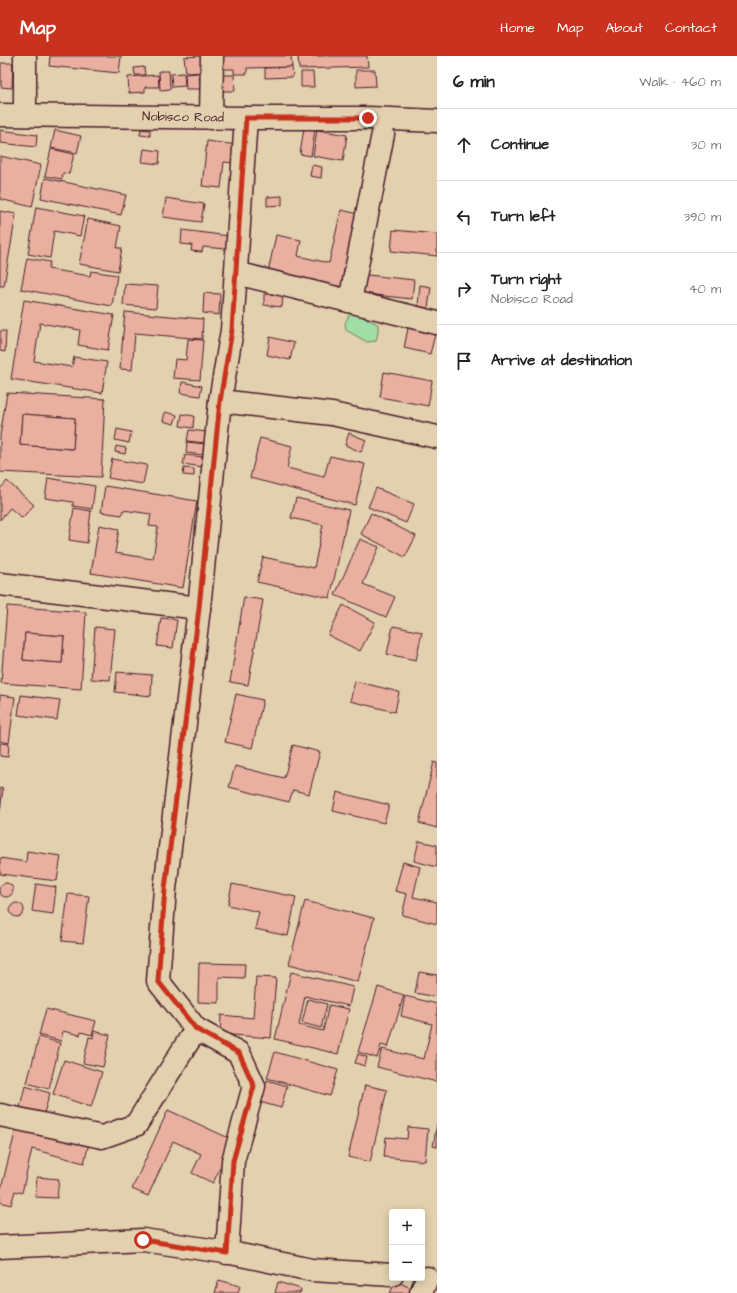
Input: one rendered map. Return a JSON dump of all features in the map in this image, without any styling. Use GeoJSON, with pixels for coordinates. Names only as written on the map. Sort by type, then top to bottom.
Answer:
{"type":"FeatureCollection","features":[{"type":"Feature","properties":{"kind":"street"},"geometry":{"type":"LineString","coordinates":[[25,56],[25,115]]}},
{"type":"Feature","properties":{"kind":"street"},"geometry":{"type":"LineString","coordinates":[[211,118],[212,56]]}},
{"type":"Feature","properties":{"kind":"street","name":"Nobisco Road"},"geometry":{"type":"LineString","coordinates":[[0,115],[211,118],[368,118],[437,121]]}},
{"type":"Feature","properties":{"kind":"street"},"geometry":{"type":"LineString","coordinates":[[227,1253],[233,1161],[254,1086],[239,1053],[196,1029],[158,981],[165,889],[199,608],[220,401],[232,330],[246,118]]}},
{"type":"Feature","properties":{"kind":"street"},"geometry":{"type":"LineString","coordinates":[[350,301],[382,134]]}},
{"type":"Feature","properties":{"kind":"street"},"geometry":{"type":"LineString","coordinates":[[236,273],[437,323]]}},
{"type":"Feature","properties":{"kind":"street"},"geometry":{"type":"LineString","coordinates":[[220,401],[332,414],[437,437]]}},
{"type":"Feature","properties":{"kind":"street"},"geometry":{"type":"LineString","coordinates":[[0,584],[199,608]]}},
{"type":"Feature","properties":{"kind":"street"},"geometry":{"type":"LineString","coordinates":[[0,1115],[102,1137],[136,1125],[196,1029]]}},
{"type":"Feature","properties":{"kind":"street"},"geometry":{"type":"LineString","coordinates":[[0,1247],[143,1240],[227,1253],[312,1270],[389,1275]]}},
{"type":"Feature","properties":{"kind":"green space"},"geometry":{"type":"Polygon","coordinates":[[[351,312],[378,324],[376,341],[367,342],[346,330],[345,323],[351,312]]]}},
{"type":"Feature","properties":{"kind":"building"},"geometry":{"type":"Polygon","coordinates":[[[50,56],[121,56],[119,73],[49,66],[50,56]]]}},
{"type":"Feature","properties":{"kind":"building"},"geometry":{"type":"Polygon","coordinates":[[[201,56],[202,72],[186,73],[184,57],[201,56]]]}},
{"type":"Feature","properties":{"kind":"building"},"geometry":{"type":"Polygon","coordinates":[[[222,56],[291,56],[292,67],[247,68],[247,74],[234,74],[234,69],[222,69],[222,56]]]}},
{"type":"Feature","properties":{"kind":"building"},"geometry":{"type":"Polygon","coordinates":[[[298,56],[367,56],[368,67],[299,69],[298,56]]]}},
{"type":"Feature","properties":{"kind":"building"},"geometry":{"type":"Polygon","coordinates":[[[1,63],[13,63],[12,88],[1,87],[1,63]]]}},
{"type":"Feature","properties":{"kind":"building"},"geometry":{"type":"Polygon","coordinates":[[[144,67],[145,75],[135,75],[134,68],[144,67]]]}},
{"type":"Feature","properties":{"kind":"building"},"geometry":{"type":"Polygon","coordinates":[[[292,67],[293,77],[265,78],[265,68],[292,67]]]}},
{"type":"Feature","properties":{"kind":"building"},"geometry":{"type":"Polygon","coordinates":[[[356,70],[375,70],[376,86],[356,87],[356,70]]]}},
{"type":"Feature","properties":{"kind":"building"},"geometry":{"type":"Polygon","coordinates":[[[159,71],[169,71],[170,89],[160,90],[159,71]]]}},
{"type":"Feature","properties":{"kind":"building"},"geometry":{"type":"Polygon","coordinates":[[[301,72],[313,72],[314,87],[301,87],[301,72]]]}},
{"type":"Feature","properties":{"kind":"building"},"geometry":{"type":"Polygon","coordinates":[[[184,73],[185,86],[172,87],[171,74],[184,73]]]}},
{"type":"Feature","properties":{"kind":"building"},"geometry":{"type":"Polygon","coordinates":[[[199,73],[200,89],[186,89],[185,74],[199,73]]]}},
{"type":"Feature","properties":{"kind":"building"},"geometry":{"type":"Polygon","coordinates":[[[158,75],[159,87],[145,87],[145,92],[129,93],[128,77],[158,75]]]}},
{"type":"Feature","properties":{"kind":"building"},"geometry":{"type":"Polygon","coordinates":[[[221,75],[234,75],[235,91],[221,91],[221,75]]]}},
{"type":"Feature","properties":{"kind":"building"},"geometry":{"type":"Polygon","coordinates":[[[304,128],[315,130],[311,156],[300,154],[304,128]]]}},
{"type":"Feature","properties":{"kind":"building"},"geometry":{"type":"Polygon","coordinates":[[[141,129],[150,130],[150,136],[140,135],[141,129]]]}},
{"type":"Feature","properties":{"kind":"building"},"geometry":{"type":"Polygon","coordinates":[[[0,130],[37,135],[36,147],[0,143],[0,130]]]}},
{"type":"Feature","properties":{"kind":"building"},"geometry":{"type":"Polygon","coordinates":[[[55,130],[81,136],[77,153],[51,148],[55,130]]]}},
{"type":"Feature","properties":{"kind":"building"},"geometry":{"type":"Polygon","coordinates":[[[317,130],[347,135],[343,161],[313,156],[317,130]]]}},
{"type":"Feature","properties":{"kind":"building"},"geometry":{"type":"Polygon","coordinates":[[[207,141],[237,145],[234,163],[224,162],[221,188],[202,186],[207,141]]]}},
{"type":"Feature","properties":{"kind":"building"},"geometry":{"type":"Polygon","coordinates":[[[51,149],[74,154],[69,174],[63,173],[62,179],[45,176],[51,149]]]}},
{"type":"Feature","properties":{"kind":"building"},"geometry":{"type":"Polygon","coordinates":[[[144,149],[160,151],[159,164],[142,162],[144,149]]]}},
{"type":"Feature","properties":{"kind":"building"},"geometry":{"type":"Polygon","coordinates":[[[0,156],[41,165],[32,207],[0,199],[0,156]]]}},
{"type":"Feature","properties":{"kind":"building"},"geometry":{"type":"Polygon","coordinates":[[[312,165],[322,167],[321,178],[310,176],[312,165]]]}},
{"type":"Feature","properties":{"kind":"building"},"geometry":{"type":"Polygon","coordinates":[[[45,178],[126,195],[121,215],[41,198],[45,178]]]}},
{"type":"Feature","properties":{"kind":"building"},"geometry":{"type":"Polygon","coordinates":[[[282,196],[282,205],[267,206],[267,197],[282,196]]]}},
{"type":"Feature","properties":{"kind":"building"},"geometry":{"type":"Polygon","coordinates":[[[166,198],[204,204],[201,222],[163,217],[166,198]]]}},
{"type":"Feature","properties":{"kind":"building"},"geometry":{"type":"Polygon","coordinates":[[[36,207],[84,216],[80,236],[54,231],[50,258],[28,254],[36,207]]]}},
{"type":"Feature","properties":{"kind":"building"},"geometry":{"type":"Polygon","coordinates":[[[341,210],[363,215],[347,289],[268,272],[276,235],[301,240],[298,256],[329,263],[341,210]]]}},
{"type":"Feature","properties":{"kind":"building"},"geometry":{"type":"Polygon","coordinates":[[[0,211],[16,214],[4,286],[0,286],[0,211]]]}},
{"type":"Feature","properties":{"kind":"building"},"geometry":{"type":"Polygon","coordinates":[[[88,219],[121,226],[117,248],[122,248],[118,271],[79,264],[88,219]]]}},
{"type":"Feature","properties":{"kind":"building"},"geometry":{"type":"Polygon","coordinates":[[[182,230],[229,236],[227,249],[203,247],[202,252],[191,251],[192,245],[181,244],[182,230]]]}},
{"type":"Feature","properties":{"kind":"building"},"geometry":{"type":"Polygon","coordinates":[[[393,230],[437,234],[437,256],[391,251],[393,230]]]}},
{"type":"Feature","properties":{"kind":"building"},"geometry":{"type":"Polygon","coordinates":[[[27,258],[50,262],[48,269],[90,276],[91,271],[117,275],[112,306],[21,289],[27,258]]]}},
{"type":"Feature","properties":{"kind":"building"},"geometry":{"type":"Polygon","coordinates":[[[359,274],[414,280],[412,299],[357,293],[359,274]]]}},
{"type":"Feature","properties":{"kind":"building"},"geometry":{"type":"Polygon","coordinates":[[[125,284],[158,286],[156,308],[123,305],[125,284]]]}},
{"type":"Feature","properties":{"kind":"building"},"geometry":{"type":"Polygon","coordinates":[[[420,285],[431,287],[428,308],[418,306],[420,285]]]}},
{"type":"Feature","properties":{"kind":"building"},"geometry":{"type":"Polygon","coordinates":[[[204,293],[220,294],[219,315],[203,313],[204,293]]]}},
{"type":"Feature","properties":{"kind":"building"},"geometry":{"type":"Polygon","coordinates":[[[264,294],[283,295],[282,307],[264,305],[264,294]]]}},
{"type":"Feature","properties":{"kind":"building"},"geometry":{"type":"Polygon","coordinates":[[[24,300],[114,315],[108,350],[78,345],[80,330],[40,323],[34,361],[72,367],[74,357],[107,362],[102,393],[11,379],[24,300]]]}},
{"type":"Feature","properties":{"kind":"building"},"geometry":{"type":"Polygon","coordinates":[[[125,312],[203,319],[202,339],[135,333],[132,370],[120,369],[125,312]]]}},
{"type":"Feature","properties":{"kind":"building"},"geometry":{"type":"Polygon","coordinates":[[[408,328],[435,335],[430,354],[404,348],[408,328]]]}},
{"type":"Feature","properties":{"kind":"building"},"geometry":{"type":"Polygon","coordinates":[[[0,331],[6,331],[5,352],[0,351],[0,331]]]}},
{"type":"Feature","properties":{"kind":"building"},"geometry":{"type":"Polygon","coordinates":[[[270,337],[294,343],[290,360],[267,355],[270,337]]]}},
{"type":"Feature","properties":{"kind":"building"},"geometry":{"type":"Polygon","coordinates":[[[188,339],[203,340],[200,380],[173,378],[175,359],[186,360],[188,339]]]}},
{"type":"Feature","properties":{"kind":"building"},"geometry":{"type":"Polygon","coordinates":[[[384,372],[432,381],[428,406],[380,397],[384,372]]]}},
{"type":"Feature","properties":{"kind":"building"},"geometry":{"type":"Polygon","coordinates":[[[182,382],[202,386],[200,396],[180,393],[182,382]]]}},
{"type":"Feature","properties":{"kind":"building"},"geometry":{"type":"Polygon","coordinates":[[[7,393],[105,399],[101,477],[0,472],[0,436],[7,393]],[[22,414],[20,445],[73,449],[75,418],[22,414]]]}},
{"type":"Feature","properties":{"kind":"building"},"geometry":{"type":"Polygon","coordinates":[[[165,412],[177,415],[174,424],[163,421],[165,412]]]}},
{"type":"Feature","properties":{"kind":"building"},"geometry":{"type":"Polygon","coordinates":[[[22,414],[75,418],[73,449],[20,445],[22,414]]]}},
{"type":"Feature","properties":{"kind":"building"},"geometry":{"type":"Polygon","coordinates":[[[182,414],[194,416],[193,428],[180,426],[182,414]]]}},
{"type":"Feature","properties":{"kind":"building"},"geometry":{"type":"Polygon","coordinates":[[[117,429],[131,432],[129,443],[115,440],[117,429]]]}},
{"type":"Feature","properties":{"kind":"building"},"geometry":{"type":"Polygon","coordinates":[[[189,430],[208,432],[206,443],[187,441],[189,430]]]}},
{"type":"Feature","properties":{"kind":"building"},"geometry":{"type":"Polygon","coordinates":[[[349,433],[366,440],[361,452],[345,445],[349,433]]]}},
{"type":"Feature","properties":{"kind":"building"},"geometry":{"type":"Polygon","coordinates":[[[260,438],[292,446],[287,468],[324,477],[330,456],[365,464],[355,505],[250,478],[260,438]]]}},
{"type":"Feature","properties":{"kind":"building"},"geometry":{"type":"Polygon","coordinates":[[[187,442],[205,444],[204,455],[186,453],[187,442]]]}},
{"type":"Feature","properties":{"kind":"building"},"geometry":{"type":"Polygon","coordinates":[[[116,446],[126,448],[125,454],[115,452],[116,446]]]}},
{"type":"Feature","properties":{"kind":"building"},"geometry":{"type":"Polygon","coordinates":[[[185,455],[204,457],[203,467],[183,464],[185,455]]]}},
{"type":"Feature","properties":{"kind":"building"},"geometry":{"type":"Polygon","coordinates":[[[112,459],[147,465],[143,484],[108,478],[112,459]]]}},
{"type":"Feature","properties":{"kind":"building"},"geometry":{"type":"Polygon","coordinates":[[[184,468],[194,469],[194,476],[183,475],[184,468]]]}},
{"type":"Feature","properties":{"kind":"building"},"geometry":{"type":"Polygon","coordinates":[[[48,478],[95,486],[92,509],[73,506],[73,502],[45,498],[48,478]]]}},
{"type":"Feature","properties":{"kind":"building"},"geometry":{"type":"Polygon","coordinates":[[[7,481],[34,505],[22,518],[10,508],[0,520],[0,489],[7,481]]]}},
{"type":"Feature","properties":{"kind":"building"},"geometry":{"type":"Polygon","coordinates":[[[105,486],[197,501],[183,588],[91,573],[99,525],[119,529],[115,553],[153,559],[158,527],[149,526],[151,514],[123,510],[122,515],[101,512],[105,486]]]}},
{"type":"Feature","properties":{"kind":"building"},"geometry":{"type":"Polygon","coordinates":[[[376,488],[414,504],[406,523],[368,507],[376,488]]]}},
{"type":"Feature","properties":{"kind":"building"},"geometry":{"type":"Polygon","coordinates":[[[296,498],[349,510],[330,598],[257,582],[263,557],[314,568],[323,525],[291,518],[296,498]]]}},
{"type":"Feature","properties":{"kind":"building"},"geometry":{"type":"Polygon","coordinates":[[[74,508],[91,511],[87,543],[69,540],[74,508]]]}},
{"type":"Feature","properties":{"kind":"building"},"geometry":{"type":"Polygon","coordinates":[[[371,513],[416,536],[405,557],[361,534],[371,513]]]}},
{"type":"Feature","properties":{"kind":"building"},"geometry":{"type":"Polygon","coordinates":[[[360,539],[379,547],[363,584],[395,597],[386,617],[335,595],[360,539]]]}},
{"type":"Feature","properties":{"kind":"building"},"geometry":{"type":"Polygon","coordinates":[[[244,597],[263,600],[248,685],[230,682],[244,597]]]}},
{"type":"Feature","properties":{"kind":"building"},"geometry":{"type":"Polygon","coordinates":[[[343,605],[375,622],[360,651],[328,635],[343,605]]]}},
{"type":"Feature","properties":{"kind":"building"},"geometry":{"type":"Polygon","coordinates":[[[7,606],[86,612],[81,689],[1,683],[7,606]],[[25,633],[23,660],[62,663],[64,636],[25,633]]]}},
{"type":"Feature","properties":{"kind":"building"},"geometry":{"type":"Polygon","coordinates":[[[161,618],[177,620],[173,648],[157,646],[161,618]]]}},
{"type":"Feature","properties":{"kind":"building"},"geometry":{"type":"Polygon","coordinates":[[[393,626],[422,632],[416,660],[387,654],[393,626]]]}},
{"type":"Feature","properties":{"kind":"building"},"geometry":{"type":"Polygon","coordinates":[[[95,627],[115,629],[110,680],[91,679],[95,627]]]}},
{"type":"Feature","properties":{"kind":"building"},"geometry":{"type":"Polygon","coordinates":[[[25,633],[64,636],[62,663],[23,660],[25,633]]]}},
{"type":"Feature","properties":{"kind":"building"},"geometry":{"type":"Polygon","coordinates":[[[117,672],[152,675],[151,696],[115,692],[117,672]]]}},
{"type":"Feature","properties":{"kind":"building"},"geometry":{"type":"Polygon","coordinates":[[[355,681],[399,692],[395,712],[350,701],[355,681]]]}},
{"type":"Feature","properties":{"kind":"building"},"geometry":{"type":"Polygon","coordinates":[[[236,694],[263,700],[252,748],[225,742],[236,694]]]}},
{"type":"Feature","properties":{"kind":"building"},"geometry":{"type":"Polygon","coordinates":[[[0,695],[15,697],[9,743],[0,741],[0,695]]]}},
{"type":"Feature","properties":{"kind":"building"},"geometry":{"type":"Polygon","coordinates":[[[21,695],[60,700],[57,720],[18,715],[21,695]]]}},
{"type":"Feature","properties":{"kind":"building"},"geometry":{"type":"Polygon","coordinates":[[[0,743],[9,744],[8,757],[0,756],[0,743]]]}},
{"type":"Feature","properties":{"kind":"building"},"geometry":{"type":"Polygon","coordinates":[[[293,745],[320,752],[309,794],[293,790],[289,802],[229,787],[235,766],[284,778],[293,745]]]}},
{"type":"Feature","properties":{"kind":"building"},"geometry":{"type":"Polygon","coordinates":[[[434,762],[437,763],[437,828],[419,823],[434,762]]]}},
{"type":"Feature","properties":{"kind":"building"},"geometry":{"type":"Polygon","coordinates":[[[0,788],[3,789],[0,811],[0,788]]]}},
{"type":"Feature","properties":{"kind":"building"},"geometry":{"type":"Polygon","coordinates":[[[337,792],[389,805],[384,823],[333,811],[337,792]]]}},
{"type":"Feature","properties":{"kind":"building"},"geometry":{"type":"Polygon","coordinates":[[[419,841],[437,845],[437,867],[414,861],[419,841]]]}},
{"type":"Feature","properties":{"kind":"building"},"geometry":{"type":"Polygon","coordinates":[[[27,851],[61,856],[57,881],[0,874],[0,858],[26,862],[27,851]]]}},
{"type":"Feature","properties":{"kind":"building"},"geometry":{"type":"Polygon","coordinates":[[[403,862],[420,867],[413,897],[437,902],[437,924],[402,915],[407,894],[395,891],[403,862]]]}},
{"type":"Feature","properties":{"kind":"building"},"geometry":{"type":"Polygon","coordinates":[[[3,883],[9,883],[13,887],[13,893],[9,897],[3,897],[-1,893],[-1,887],[3,883]]]}},
{"type":"Feature","properties":{"kind":"building"},"geometry":{"type":"Polygon","coordinates":[[[36,884],[56,887],[53,914],[32,911],[36,884]]]}},
{"type":"Feature","properties":{"kind":"building"},"geometry":{"type":"Polygon","coordinates":[[[232,884],[296,897],[288,936],[255,929],[259,912],[228,905],[232,884]]]}},
{"type":"Feature","properties":{"kind":"building"},"geometry":{"type":"Polygon","coordinates":[[[68,894],[89,896],[83,943],[62,941],[68,894]]]}},
{"type":"Feature","properties":{"kind":"building"},"geometry":{"type":"Polygon","coordinates":[[[305,901],[374,918],[358,982],[289,964],[305,901]]]}},
{"type":"Feature","properties":{"kind":"building"},"geometry":{"type":"Polygon","coordinates":[[[17,903],[22,905],[24,910],[22,915],[17,917],[12,915],[10,910],[12,905],[17,903]]]}},
{"type":"Feature","properties":{"kind":"building"},"geometry":{"type":"Polygon","coordinates":[[[199,963],[245,964],[244,978],[219,977],[219,1003],[198,1002],[199,963]]]}},
{"type":"Feature","properties":{"kind":"building"},"geometry":{"type":"Polygon","coordinates":[[[291,972],[353,987],[349,1006],[305,996],[299,1025],[323,1031],[329,1005],[349,1009],[338,1054],[275,1039],[291,972]]]}},
{"type":"Feature","properties":{"kind":"building"},"geometry":{"type":"Polygon","coordinates":[[[419,972],[437,975],[437,997],[415,993],[419,972]]]}},
{"type":"Feature","properties":{"kind":"building"},"geometry":{"type":"Polygon","coordinates":[[[256,977],[276,978],[271,1038],[220,1034],[221,1015],[253,1018],[256,977]]]}},
{"type":"Feature","properties":{"kind":"building"},"geometry":{"type":"Polygon","coordinates":[[[378,987],[404,995],[388,1047],[381,1045],[377,1058],[358,1052],[378,987]]]}},
{"type":"Feature","properties":{"kind":"building"},"geometry":{"type":"Polygon","coordinates":[[[405,996],[437,1004],[437,1082],[377,1067],[382,1049],[424,1059],[432,1024],[401,1016],[405,996]]]}},
{"type":"Feature","properties":{"kind":"building"},"geometry":{"type":"Polygon","coordinates":[[[308,999],[327,1004],[321,1028],[302,1023],[308,999]]]}},
{"type":"Feature","properties":{"kind":"building"},"geometry":{"type":"Polygon","coordinates":[[[46,1009],[96,1021],[92,1035],[81,1032],[80,1035],[63,1031],[61,1041],[39,1035],[46,1009]]]}},
{"type":"Feature","properties":{"kind":"building"},"geometry":{"type":"Polygon","coordinates":[[[94,1031],[110,1035],[103,1067],[83,1063],[89,1037],[93,1038],[94,1031]]]}},
{"type":"Feature","properties":{"kind":"building"},"geometry":{"type":"Polygon","coordinates":[[[39,1037],[60,1043],[49,1089],[27,1083],[39,1037]]]}},
{"type":"Feature","properties":{"kind":"building"},"geometry":{"type":"Polygon","coordinates":[[[275,1052],[338,1070],[330,1096],[267,1078],[275,1052]]]}},
{"type":"Feature","properties":{"kind":"building"},"geometry":{"type":"Polygon","coordinates":[[[358,1054],[367,1057],[365,1066],[355,1063],[358,1054]]]}},
{"type":"Feature","properties":{"kind":"building"},"geometry":{"type":"Polygon","coordinates":[[[64,1060],[102,1072],[91,1107],[53,1094],[64,1060]]]}},
{"type":"Feature","properties":{"kind":"building"},"geometry":{"type":"Polygon","coordinates":[[[267,1080],[287,1086],[281,1108],[260,1102],[267,1080]]]}},
{"type":"Feature","properties":{"kind":"building"},"geometry":{"type":"Polygon","coordinates":[[[365,1085],[387,1090],[370,1162],[348,1157],[365,1085]]]}},
{"type":"Feature","properties":{"kind":"building"},"geometry":{"type":"Polygon","coordinates":[[[25,1086],[50,1093],[44,1113],[20,1107],[25,1086]]]}},
{"type":"Feature","properties":{"kind":"building"},"geometry":{"type":"Polygon","coordinates":[[[168,1110],[233,1140],[213,1183],[192,1173],[201,1154],[173,1141],[148,1196],[132,1189],[168,1110]]]}},
{"type":"Feature","properties":{"kind":"building"},"geometry":{"type":"Polygon","coordinates":[[[437,1124],[437,1147],[433,1146],[437,1124]]]}},
{"type":"Feature","properties":{"kind":"building"},"geometry":{"type":"Polygon","coordinates":[[[17,1125],[89,1143],[84,1163],[32,1149],[22,1193],[15,1191],[11,1205],[0,1202],[0,1193],[17,1125]]]}},
{"type":"Feature","properties":{"kind":"building"},"geometry":{"type":"Polygon","coordinates":[[[408,1127],[428,1129],[425,1161],[384,1157],[386,1137],[407,1139],[408,1127]]]}},
{"type":"Feature","properties":{"kind":"building"},"geometry":{"type":"Polygon","coordinates":[[[37,1177],[59,1179],[57,1198],[35,1197],[37,1177]]]}},
{"type":"Feature","properties":{"kind":"building"},"geometry":{"type":"Polygon","coordinates":[[[219,1280],[240,1286],[238,1293],[215,1293],[219,1280]]]}},
{"type":"Feature","properties":{"kind":"building"},"geometry":{"type":"Polygon","coordinates":[[[396,1281],[417,1291],[416,1293],[390,1293],[396,1281]]]}},
{"type":"Feature","properties":{"kind":"building"},"geometry":{"type":"Polygon","coordinates":[[[278,1282],[301,1289],[300,1293],[275,1293],[278,1282]]]}},
{"type":"Feature","properties":{"kind":"route"},"geometry":{"type":"LineString","coordinates":[[143,1240],[227,1253],[233,1161],[254,1086],[239,1053],[196,1029],[158,981],[165,889],[199,608],[220,401],[232,330],[246,118],[368,118]]}}]}
